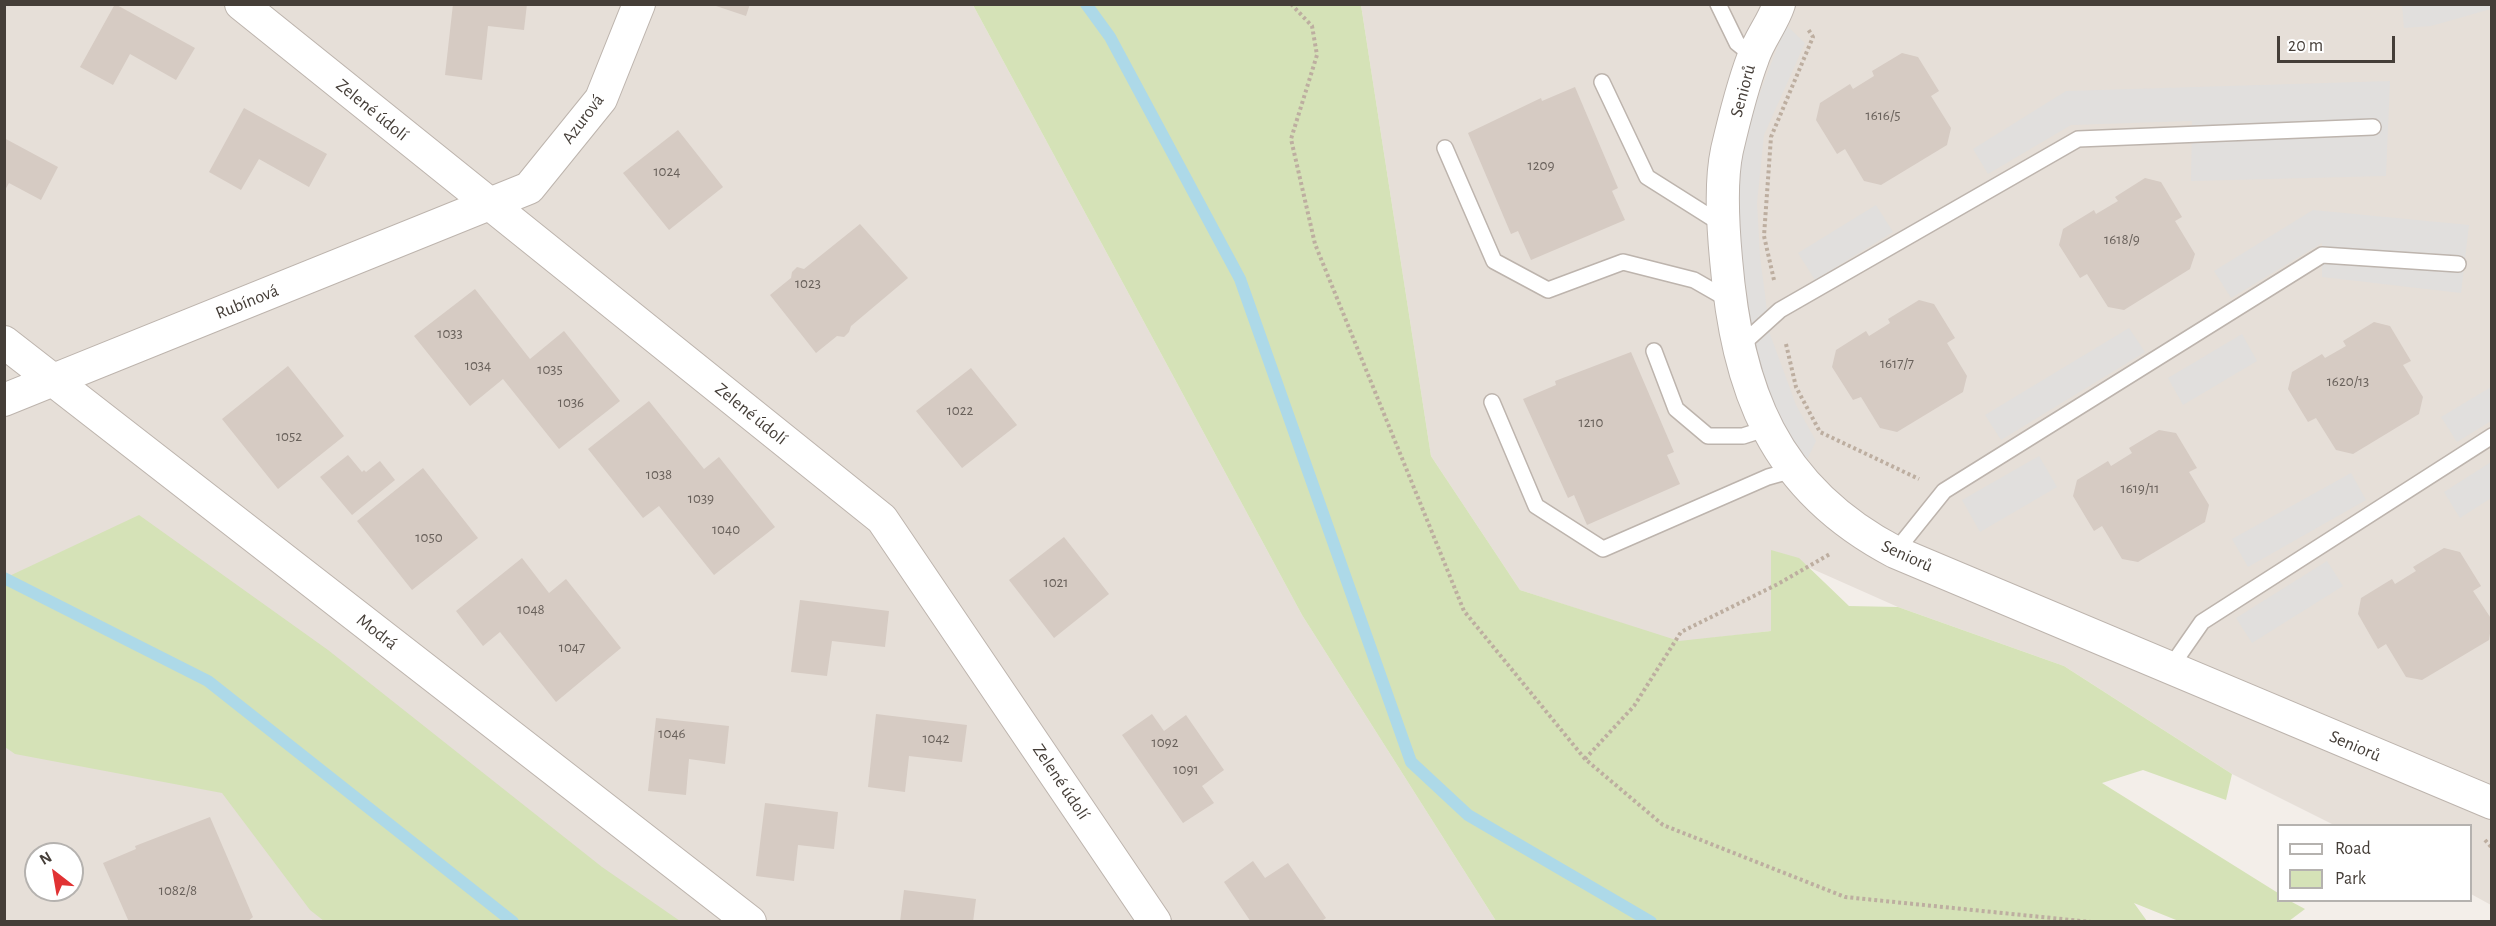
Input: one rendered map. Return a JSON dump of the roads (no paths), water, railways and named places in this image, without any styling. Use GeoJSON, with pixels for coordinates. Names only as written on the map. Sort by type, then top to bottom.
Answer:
{"type":"FeatureCollection","features":[{"type":"Feature","properties":{"kind":"street","name":"Zelené údolí"},"geometry":{"type":"LineString","coordinates":[[242,4],[882,519],[1155,921]]}},
{"type":"Feature","properties":{"kind":"street","name":"Azurová"},"geometry":{"type":"LineString","coordinates":[[491,205],[529,188],[601,99],[639,4]]}},
{"type":"Feature","properties":{"kind":"street","name":"Seniorů"},"geometry":{"type":"LineString","coordinates":[[1779,4],[1753,56],[1726,153],[1723,225],[1729,300],[1751,395],[1793,470],[1821,501],[1860,534],[1895,552],[2492,803]]}},
{"type":"Feature","properties":{"kind":"street","name":"Rubínová"},"geometry":{"type":"LineString","coordinates":[[4,400],[51,379],[491,205]]}},
{"type":"Feature","properties":{"kind":"street","name":"Modrá"},"geometry":{"type":"LineString","coordinates":[[4,342],[750,921]]}},
{"type":"Feature","properties":{"kind":"lane"},"geometry":{"type":"LineString","coordinates":[[1718,4],[1737,43],[1753,56]]}},
{"type":"Feature","properties":{"kind":"lane"},"geometry":{"type":"LineString","coordinates":[[1602,82],[1647,177],[1723,225]]}},
{"type":"Feature","properties":{"kind":"lane"},"geometry":{"type":"LineString","coordinates":[[1738,346],[1780,310],[2078,140],[2373,127]]}},
{"type":"Feature","properties":{"kind":"lane"},"geometry":{"type":"LineString","coordinates":[[1445,148],[1494,261],[1548,290],[1623,262],[1694,280],[1729,300]]}},
{"type":"Feature","properties":{"kind":"lane"},"geometry":{"type":"LineString","coordinates":[[1895,552],[1944,491],[2322,255],[2458,264]]}},
{"type":"Feature","properties":{"kind":"lane"},"geometry":{"type":"LineString","coordinates":[[1654,351],[1676,409],[1708,436],[1743,436],[1768,429]]}},
{"type":"Feature","properties":{"kind":"lane"},"geometry":{"type":"LineString","coordinates":[[1492,402],[1536,506],[1603,549],[1768,477],[1793,470]]}},
{"type":"Feature","properties":{"kind":"lane"},"geometry":{"type":"LineString","coordinates":[[2170,668],[2202,622],[2492,436]]}},
{"type":"Feature","properties":{"kind":"waterway"},"geometry":{"type":"LineString","coordinates":[[1086,4],[1110,37],[1240,279],[1411,762],[1468,815],[1651,922]]}},
{"type":"Feature","properties":{"kind":"waterway"},"geometry":{"type":"LineString","coordinates":[[4,578],[208,681],[513,922]]}}]}
